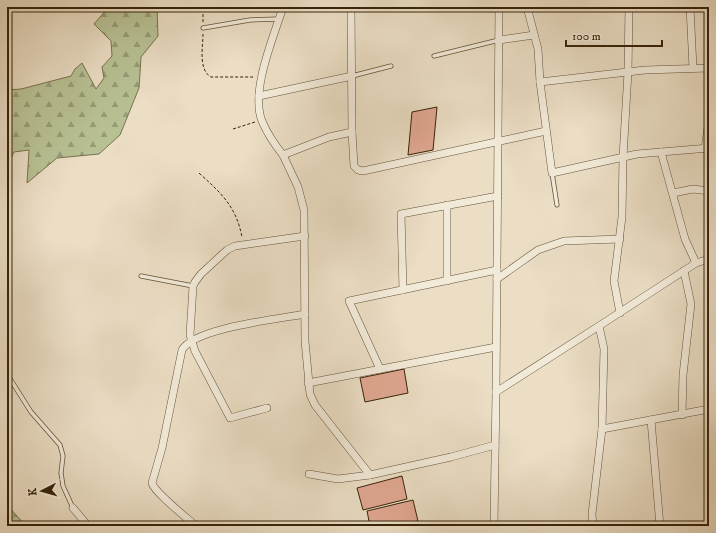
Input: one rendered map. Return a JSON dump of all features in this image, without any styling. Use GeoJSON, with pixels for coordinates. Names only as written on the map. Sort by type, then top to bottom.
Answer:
{"type":"FeatureCollection","features":[{"type":"Feature","properties":{"kind":"street"},"geometry":{"type":"LineString","coordinates":[[283,7],[261,77],[259,96],[261,120],[283,155],[301,197],[304,236],[308,384],[315,405],[370,475]]}},
{"type":"Feature","properties":{"kind":"street"},"geometry":{"type":"LineString","coordinates":[[351,7],[352,132],[353,163],[355,168],[360,171],[432,157],[546,131]]}},
{"type":"Feature","properties":{"kind":"street"},"geometry":{"type":"LineString","coordinates":[[494,526],[499,141],[499,7]]}},
{"type":"Feature","properties":{"kind":"street"},"geometry":{"type":"LineString","coordinates":[[527,7],[538,49],[540,82],[552,173],[623,157],[661,152],[707,149],[709,119]]}},
{"type":"Feature","properties":{"kind":"street"},"geometry":{"type":"LineString","coordinates":[[620,313],[614,281],[622,217],[629,7]]}},
{"type":"Feature","properties":{"kind":"street"},"geometry":{"type":"LineString","coordinates":[[690,7],[693,68]]}},
{"type":"Feature","properties":{"kind":"street"},"geometry":{"type":"LineString","coordinates":[[499,40],[534,35]]}},
{"type":"Feature","properties":{"kind":"street"},"geometry":{"type":"LineString","coordinates":[[540,82],[628,72],[709,68]]}},
{"type":"Feature","properties":{"kind":"street"},"geometry":{"type":"LineString","coordinates":[[259,96],[352,76]]}},
{"type":"Feature","properties":{"kind":"street"},"geometry":{"type":"LineString","coordinates":[[283,155],[329,137],[352,132]]}},
{"type":"Feature","properties":{"kind":"street"},"geometry":{"type":"LineString","coordinates":[[661,152],[685,239],[696,263]]}},
{"type":"Feature","properties":{"kind":"street"},"geometry":{"type":"LineString","coordinates":[[673,192],[693,189],[709,191]]}},
{"type":"Feature","properties":{"kind":"street"},"geometry":{"type":"LineString","coordinates":[[403,290],[402,214],[498,196]]}},
{"type":"Feature","properties":{"kind":"street"},"geometry":{"type":"LineString","coordinates":[[447,205],[447,281]]}},
{"type":"Feature","properties":{"kind":"street"},"geometry":{"type":"LineString","coordinates":[[267,408],[230,418],[191,341],[193,286],[201,274],[226,250],[243,244],[304,236]]}},
{"type":"Feature","properties":{"kind":"street"},"geometry":{"type":"LineString","coordinates":[[497,279],[538,250],[564,241],[620,239]]}},
{"type":"Feature","properties":{"kind":"street"},"geometry":{"type":"LineString","coordinates":[[496,392],[696,263],[709,260]]}},
{"type":"Feature","properties":{"kind":"street"},"geometry":{"type":"LineString","coordinates":[[380,369],[349,301],[497,270]]}},
{"type":"Feature","properties":{"kind":"street"},"geometry":{"type":"LineString","coordinates":[[682,414],[683,375],[691,304],[684,271]]}},
{"type":"Feature","properties":{"kind":"street"},"geometry":{"type":"LineString","coordinates":[[196,526],[181,511],[157,492],[152,483],[162,448],[180,353],[185,345],[191,341],[217,331],[305,314]]}},
{"type":"Feature","properties":{"kind":"street"},"geometry":{"type":"LineString","coordinates":[[593,526],[602,429],[604,349],[599,326]]}},
{"type":"Feature","properties":{"kind":"street"},"geometry":{"type":"LineString","coordinates":[[308,384],[496,347]]}},
{"type":"Feature","properties":{"kind":"street"},"geometry":{"type":"LineString","coordinates":[[602,429],[709,410]]}},
{"type":"Feature","properties":{"kind":"street"},"geometry":{"type":"LineString","coordinates":[[651,420],[660,526]]}},
{"type":"Feature","properties":{"kind":"street"},"geometry":{"type":"LineString","coordinates":[[309,474],[338,479],[352,479],[451,458],[495,445]]}},
{"type":"Feature","properties":{"kind":"street"},"geometry":{"type":"LineString","coordinates":[[73,508],[88,526]]}},
{"type":"Feature","properties":{"kind":"lane"},"geometry":{"type":"LineString","coordinates":[[203,28],[250,20],[279,19]]}},
{"type":"Feature","properties":{"kind":"lane"},"geometry":{"type":"LineString","coordinates":[[434,56],[499,40]]}},
{"type":"Feature","properties":{"kind":"lane"},"geometry":{"type":"LineString","coordinates":[[352,76],[391,66]]}},
{"type":"Feature","properties":{"kind":"lane"},"geometry":{"type":"LineString","coordinates":[[552,173],[557,205]]}},
{"type":"Feature","properties":{"kind":"lane"},"geometry":{"type":"LineString","coordinates":[[141,276],[193,286]]}},
{"type":"Feature","properties":{"kind":"lane"},"geometry":{"type":"LineString","coordinates":[[7,374],[31,412],[60,445],[63,456],[61,472],[63,486],[73,508]]}},
{"type":"Feature","properties":{"kind":"path"},"geometry":{"type":"LineString","coordinates":[[203,7],[203,67],[207,75],[210,77],[261,77]]}},
{"type":"Feature","properties":{"kind":"path"},"geometry":{"type":"LineString","coordinates":[[233,129],[261,120]]}},
{"type":"Feature","properties":{"kind":"path"},"geometry":{"type":"LineString","coordinates":[[199,173],[228,200],[238,221],[243,244]]}},
{"type":"Feature","properties":{"kind":"green space"},"geometry":{"type":"Polygon","coordinates":[[[113,7],[157,7],[158,36],[141,57],[139,88],[120,135],[99,154],[57,158],[27,183],[29,150],[14,152],[7,167],[7,90],[21,89],[71,76],[75,69],[82,63],[96,89],[104,78],[102,67],[112,56],[111,41],[94,24],[107,9],[113,7]]]}},
{"type":"Feature","properties":{"kind":"green space"},"geometry":{"type":"Polygon","coordinates":[[[7,505],[26,526],[7,526],[7,505]]]}},
{"type":"Feature","properties":{"kind":"building"},"geometry":{"type":"Polygon","coordinates":[[[437,107],[433,150],[408,155],[412,112],[437,107]]]}},
{"type":"Feature","properties":{"kind":"building"},"geometry":{"type":"Polygon","coordinates":[[[404,369],[408,393],[365,402],[360,378],[404,369]]]}},
{"type":"Feature","properties":{"kind":"building"},"geometry":{"type":"Polygon","coordinates":[[[402,476],[407,499],[363,510],[357,488],[402,476]]]}},
{"type":"Feature","properties":{"kind":"building"},"geometry":{"type":"Polygon","coordinates":[[[413,500],[418,521],[400,526],[370,526],[367,511],[413,500]]]}}]}
